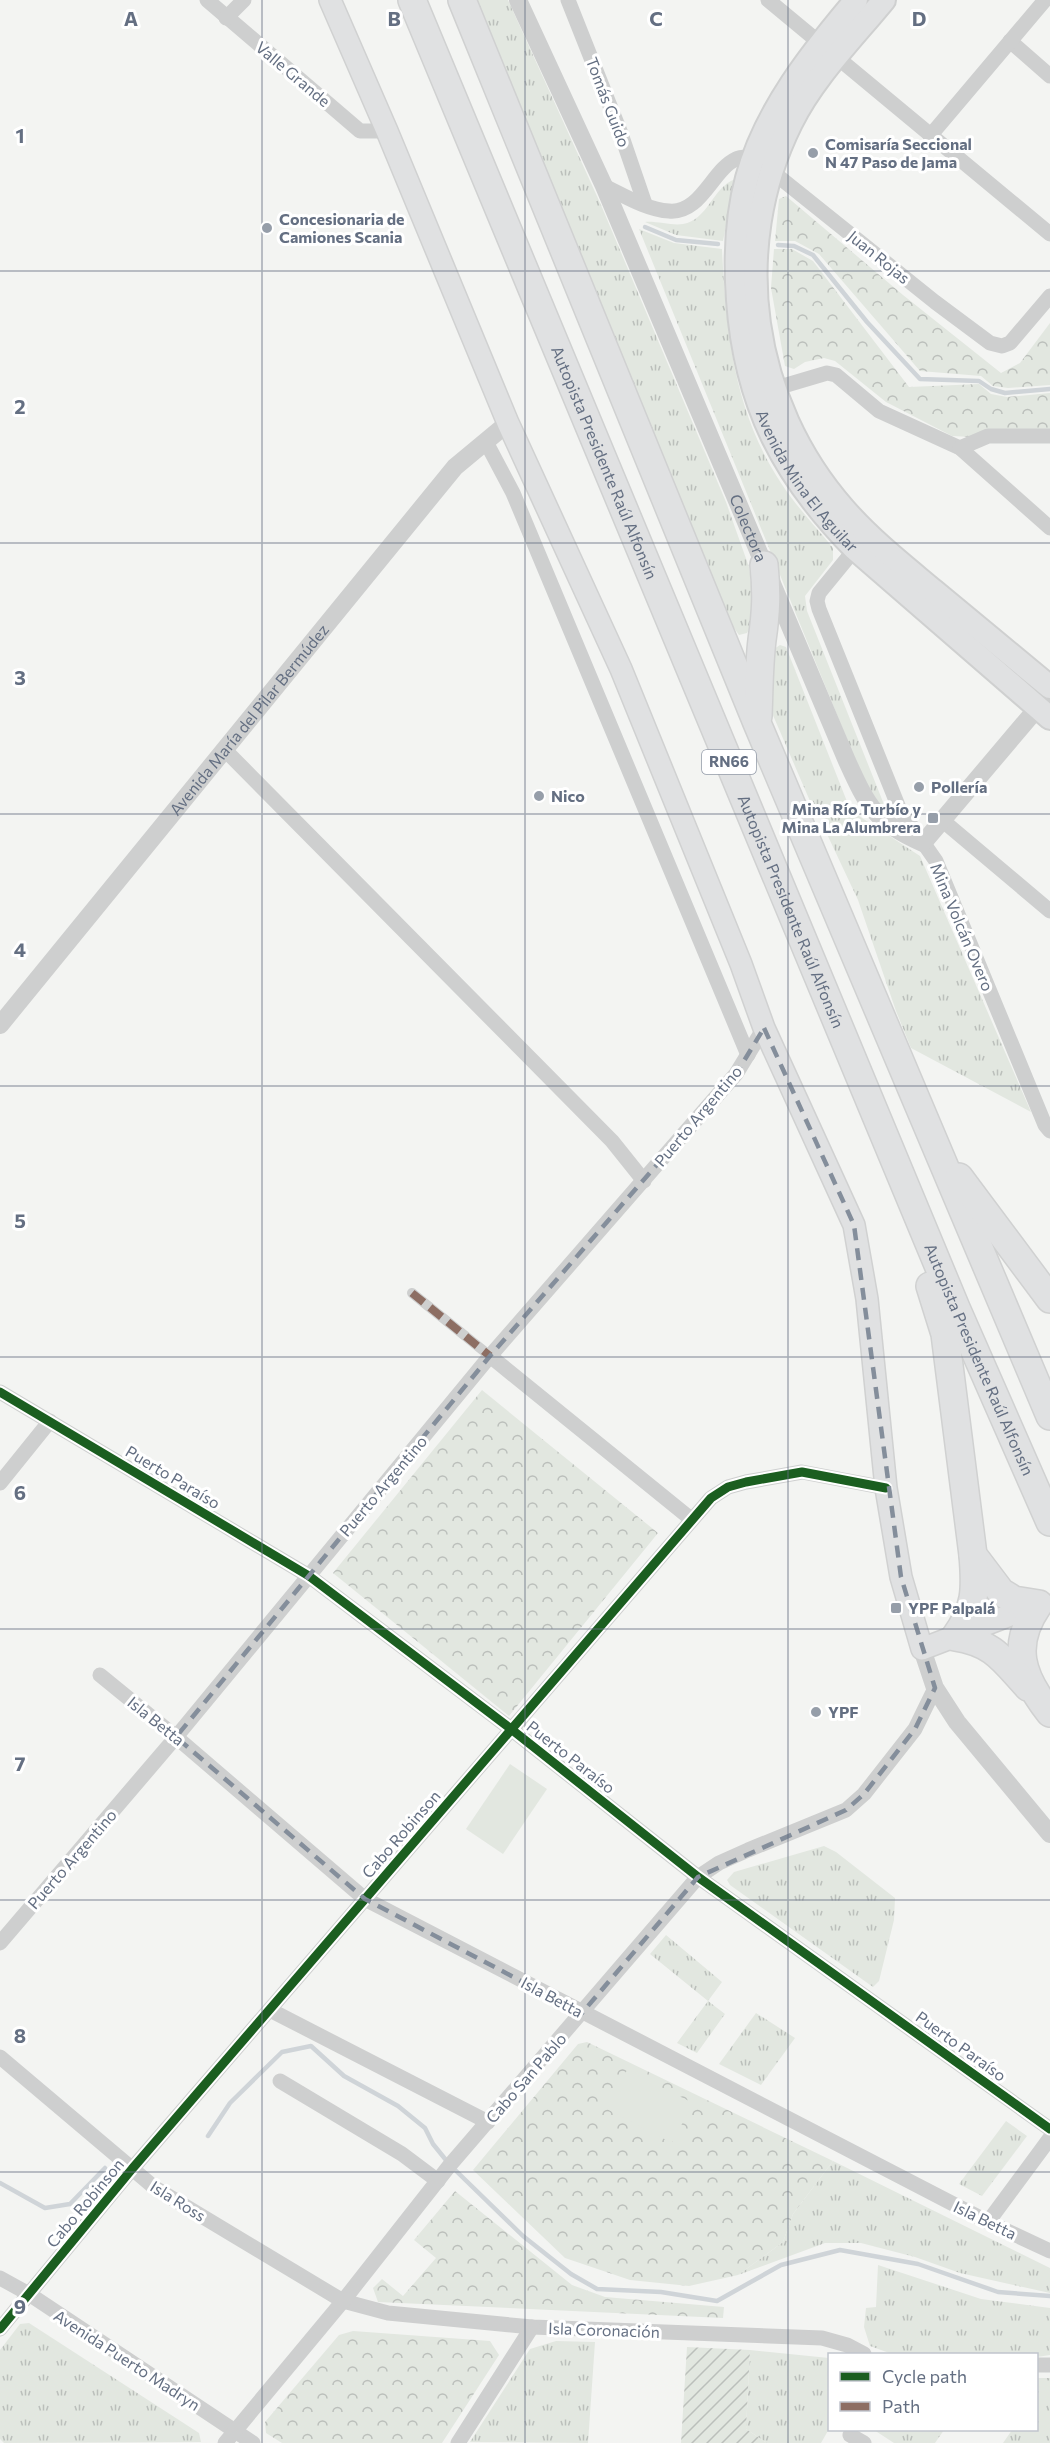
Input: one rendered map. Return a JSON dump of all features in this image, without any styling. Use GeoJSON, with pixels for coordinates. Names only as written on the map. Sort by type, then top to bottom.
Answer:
{"type":"FeatureCollection","features":[{"type":"Feature","properties":{"kind":"highway","name":"Autopista Presidente Raúl Alfonsín"},"geometry":{"type":"LineString","coordinates":[[412,0],[956,1308],[1050,1522]]}},
{"type":"Feature","properties":{"kind":"highway","name":"RN66"},"geometry":{"type":"LineString","coordinates":[[462,0],[757,723],[1050,1416]]}},
{"type":"Feature","properties":{"kind":"highway"},"geometry":{"type":"LineString","coordinates":[[757,723],[762,641],[766,616],[767,593],[764,566]]}},
{"type":"Feature","properties":{"kind":"highway"},"geometry":{"type":"LineString","coordinates":[[819,979],[820,1010],[914,1238],[945,1334],[975,1578],[973,1602],[968,1619],[955,1637],[976,1640],[994,1651],[1042,1703]]}},
{"type":"Feature","properties":{"kind":"highway"},"geometry":{"type":"LineString","coordinates":[[931,1138],[1050,1299]]}},
{"type":"Feature","properties":{"kind":"highway"},"geometry":{"type":"LineString","coordinates":[[973,1555],[1000,1592],[1014,1600],[1046,1601]]}},
{"type":"Feature","properties":{"kind":"highway"},"geometry":{"type":"LineString","coordinates":[[1042,1703],[1025,1671],[1021,1642],[1029,1617],[1046,1601]]}},
{"type":"Feature","properties":{"kind":"main road"},"geometry":{"type":"LineString","coordinates":[[330,0],[508,423],[621,669],[741,964],[764,1028],[854,1226],[867,1299],[886,1488],[901,1577],[922,1650],[1046,1601]]}},
{"type":"Feature","properties":{"kind":"main road"},"geometry":{"type":"LineString","coordinates":[[828,51],[856,0]]}},
{"type":"Feature","properties":{"kind":"main road"},"geometry":{"type":"LineString","coordinates":[[828,51],[884,0]]}},
{"type":"Feature","properties":{"kind":"main road","name":"Avenida Mina El Aguilar"},"geometry":{"type":"LineString","coordinates":[[828,51],[779,105],[747,177],[737,226],[735,256],[740,332],[748,372],[758,403],[785,462],[806,494],[829,522],[855,549],[1046,706]]}},
{"type":"Feature","properties":{"kind":"main road","name":"Avenida Mina El Aguilar"},"geometry":{"type":"LineString","coordinates":[[828,51],[814,85],[792,122],[773,170],[760,222],[755,283],[758,324],[773,389],[789,429],[805,458],[844,510],[888,554],[1050,687]]}},
{"type":"Feature","properties":{"kind":"street","name":"Valle Grande"},"geometry":{"type":"LineString","coordinates":[[207,0],[360,130],[387,131]]}},
{"type":"Feature","properties":{"kind":"street"},"geometry":{"type":"LineString","coordinates":[[226,18],[244,0]]}},
{"type":"Feature","properties":{"kind":"street","name":"Colectora"},"geometry":{"type":"LineString","coordinates":[[518,0],[604,186],[861,791],[874,812],[896,832],[923,843]]}},
{"type":"Feature","properties":{"kind":"street","name":"Tomás Guido"},"geometry":{"type":"LineString","coordinates":[[568,0],[620,131],[645,204]]}},
{"type":"Feature","properties":{"kind":"street"},"geometry":{"type":"LineString","coordinates":[[768,0],[1050,234]]}},
{"type":"Feature","properties":{"kind":"street"},"geometry":{"type":"LineString","coordinates":[[930,136],[1045,0]]}},
{"type":"Feature","properties":{"kind":"street"},"geometry":{"type":"LineString","coordinates":[[1010,41],[1050,76]]}},
{"type":"Feature","properties":{"kind":"street"},"geometry":{"type":"LineString","coordinates":[[604,186],[667,212],[678,211],[687,207],[706,191],[731,161],[739,157],[754,157]]}},
{"type":"Feature","properties":{"kind":"street","name":"Juan Rojas"},"geometry":{"type":"LineString","coordinates":[[754,157],[926,295],[990,343],[1002,346],[1010,344],[1050,296]]}},
{"type":"Feature","properties":{"kind":"street"},"geometry":{"type":"LineString","coordinates":[[773,389],[827,373],[836,375],[879,411],[960,448],[1050,528]]}},
{"type":"Feature","properties":{"kind":"street","name":"Avenida María del Pilar Bermúdez"},"geometry":{"type":"LineString","coordinates":[[0,1025],[455,468],[508,423]]}},
{"type":"Feature","properties":{"kind":"street"},"geometry":{"type":"LineString","coordinates":[[960,448],[988,436],[1050,436]]}},
{"type":"Feature","properties":{"kind":"street"},"geometry":{"type":"LineString","coordinates":[[486,442],[513,493],[748,1054]]}},
{"type":"Feature","properties":{"kind":"street","name":"Mina Volcán Overo"},"geometry":{"type":"LineString","coordinates":[[855,549],[819,593],[817,601],[819,609],[899,808],[936,861],[1045,1125],[1050,1131]]}},
{"type":"Feature","properties":{"kind":"street"},"geometry":{"type":"LineString","coordinates":[[923,843],[1046,706]]}},
{"type":"Feature","properties":{"kind":"street"},"geometry":{"type":"LineString","coordinates":[[225,750],[612,1141],[644,1181]]}},
{"type":"Feature","properties":{"kind":"street"},"geometry":{"type":"LineString","coordinates":[[942,820],[1050,911]]}},
{"type":"Feature","properties":{"kind":"street","name":"Puerto Argentino"},"geometry":{"type":"LineString","coordinates":[[0,1943],[176,1737],[490,1356],[736,1074],[764,1028]]}},
{"type":"Feature","properties":{"kind":"street"},"geometry":{"type":"LineString","coordinates":[[412,1293],[691,1520]]}},
{"type":"Feature","properties":{"kind":"street","name":"Puerto Paraíso"},"geometry":{"type":"LineString","coordinates":[[0,1392],[309,1576],[511,1729],[698,1877],[1050,2128]]}},
{"type":"Feature","properties":{"kind":"street"},"geometry":{"type":"LineString","coordinates":[[0,1483],[50,1421]]}},
{"type":"Feature","properties":{"kind":"street","name":"Cabo Robinson"},"geometry":{"type":"LineString","coordinates":[[0,2329],[132,2169],[711,1498],[728,1487],[802,1472],[886,1488]]}},
{"type":"Feature","properties":{"kind":"street"},"geometry":{"type":"LineString","coordinates":[[922,1650],[935,1688],[957,1722],[1050,1834]]}},
{"type":"Feature","properties":{"kind":"street","name":"Isla Betta"},"geometry":{"type":"LineString","coordinates":[[100,1675],[176,1737],[364,1899],[988,2222],[1050,2251]]}},
{"type":"Feature","properties":{"kind":"street","name":"Cabo San Pablo"},"geometry":{"type":"LineString","coordinates":[[230,2437],[343,2301],[438,2181],[698,1877],[738,1855],[846,1810],[864,1794],[915,1729],[935,1688]]}},
{"type":"Feature","properties":{"kind":"street"},"geometry":{"type":"LineString","coordinates":[[270,2010],[488,2122]]}},
{"type":"Feature","properties":{"kind":"street","name":"Isla Ross"},"geometry":{"type":"LineString","coordinates":[[0,2057],[155,2188],[343,2301]]}},
{"type":"Feature","properties":{"kind":"street"},"geometry":{"type":"LineString","coordinates":[[280,2081],[402,2154],[438,2181]]}},
{"type":"Feature","properties":{"kind":"street"},"geometry":{"type":"LineString","coordinates":[[988,2222],[1050,2138]]}},
{"type":"Feature","properties":{"kind":"street","name":"Avenida Puerto Madryn"},"geometry":{"type":"LineString","coordinates":[[0,2278],[29,2294],[230,2437],[253,2443]]}},
{"type":"Feature","properties":{"kind":"street","name":"Isla Coronación"},"geometry":{"type":"LineString","coordinates":[[343,2301],[388,2313],[532,2327],[822,2338],[847,2345],[861,2353]]}},
{"type":"Feature","properties":{"kind":"street"},"geometry":{"type":"LineString","coordinates":[[458,2443],[532,2327]]}},
{"type":"Feature","properties":{"kind":"street"},"geometry":{"type":"LineString","coordinates":[[850,2436],[864,2443]]}},
{"type":"Feature","properties":{"kind":"highlighted area"},"geometry":{"type":"Polygon","coordinates":[[[764,1028],[854,1225],[901,1577],[935,1688],[915,1729],[864,1794],[846,1810],[698,1877],[582,2013],[365,1899],[176,1737],[490,1356],[736,1074],[764,1028]]]}},
{"type":"Feature","properties":{"kind":"green space"},"geometry":{"type":"Polygon","coordinates":[[[470,0],[508,0],[601,205],[726,502],[749,567],[754,605],[752,624],[747,633],[739,635],[731,624],[470,0]]]}},
{"type":"Feature","properties":{"kind":"green space"},"geometry":{"type":"Polygon","coordinates":[[[735,179],[723,241],[676,235],[645,222],[683,224],[691,221],[698,217],[727,183],[735,179]]]}},
{"type":"Feature","properties":{"kind":"green space"},"geometry":{"type":"Polygon","coordinates":[[[786,196],[903,295],[1001,373],[1020,363],[1050,323],[1050,385],[1008,388],[993,386],[981,376],[920,371],[819,254],[795,241],[775,241],[779,199],[786,196]]]}},
{"type":"Feature","properties":{"kind":"green space"},"geometry":{"type":"Polygon","coordinates":[[[639,229],[674,243],[722,249],[730,341],[743,400],[765,456],[781,483],[833,548],[833,560],[805,596],[807,611],[889,817],[864,781],[639,229]]]}},
{"type":"Feature","properties":{"kind":"green space"},"geometry":{"type":"Polygon","coordinates":[[[774,249],[792,249],[813,261],[909,387],[979,384],[991,394],[1007,397],[1050,393],[1050,429],[972,437],[952,436],[886,402],[835,361],[824,358],[805,362],[794,369],[785,366],[771,288],[774,249]]]}},
{"type":"Feature","properties":{"kind":"green space"},"geometry":{"type":"Polygon","coordinates":[[[780,645],[786,647],[848,804],[859,816],[920,856],[1031,1112],[911,1048],[858,900],[826,832],[829,820],[816,815],[769,706],[774,649],[780,645]]]}},
{"type":"Feature","properties":{"kind":"green space"},"geometry":{"type":"Polygon","coordinates":[[[482,1390],[658,1533],[509,1716],[333,1573],[482,1390]]]}},
{"type":"Feature","properties":{"kind":"green space"},"geometry":{"type":"Polygon","coordinates":[[[510,1764],[547,1789],[503,1854],[466,1829],[510,1764]]]}},
{"type":"Feature","properties":{"kind":"green space"},"geometry":{"type":"Polygon","coordinates":[[[824,1846],[836,1852],[895,1898],[894,1920],[879,1981],[873,1987],[730,1885],[727,1880],[734,1872],[824,1846]]]}},
{"type":"Feature","properties":{"kind":"green space"},"geometry":{"type":"Polygon","coordinates":[[[666,1935],[722,1982],[708,2001],[650,1954],[666,1935]]]}},
{"type":"Feature","properties":{"kind":"green space"},"geometry":{"type":"Polygon","coordinates":[[[708,2001],[725,2014],[697,2053],[677,2043],[708,2001]]]}},
{"type":"Feature","properties":{"kind":"green space"},"geometry":{"type":"Polygon","coordinates":[[[756,2013],[795,2038],[761,2085],[719,2064],[756,2013]]]}},
{"type":"Feature","properties":{"kind":"green space"},"geometry":{"type":"Polygon","coordinates":[[[587,2042],[833,2161],[793,2214],[783,2242],[738,2275],[689,2286],[630,2280],[565,2258],[473,2170],[578,2044],[587,2042]]]}},
{"type":"Feature","properties":{"kind":"green space"},"geometry":{"type":"Polygon","coordinates":[[[627,2070],[693,2103],[672,2143],[607,2109],[627,2070]]]}},
{"type":"Feature","properties":{"kind":"green space"},"geometry":{"type":"Polygon","coordinates":[[[1006,2121],[1027,2136],[982,2196],[959,2184],[1006,2121]]]}},
{"type":"Feature","properties":{"kind":"green space"},"geometry":{"type":"Polygon","coordinates":[[[833,2161],[1050,2268],[1050,2293],[960,2273],[915,2257],[861,2243],[825,2243],[738,2275],[783,2242],[793,2214],[833,2161]]]}},
{"type":"Feature","properties":{"kind":"green space"},"geometry":{"type":"Polygon","coordinates":[[[455,2191],[572,2285],[605,2297],[724,2307],[723,2318],[378,2302],[373,2288],[382,2279],[403,2296],[436,2258],[414,2240],[455,2191]]]}},
{"type":"Feature","properties":{"kind":"green space"},"geometry":{"type":"Polygon","coordinates":[[[878,2265],[981,2299],[1050,2308],[1050,2355],[1038,2357],[1038,2353],[889,2353],[870,2346],[864,2327],[866,2308],[876,2307],[878,2265]]]}},
{"type":"Feature","properties":{"kind":"green space"},"geometry":{"type":"Polygon","coordinates":[[[29,2323],[199,2433],[201,2442],[4,2443],[0,2439],[0,2350],[20,2324],[29,2323]]]}},
{"type":"Feature","properties":{"kind":"green space"},"geometry":{"type":"Polygon","coordinates":[[[353,2331],[490,2341],[499,2355],[442,2443],[282,2443],[266,2433],[265,2422],[339,2335],[353,2331]]]}},
{"type":"Feature","properties":{"kind":"green space"},"geometry":{"type":"Polygon","coordinates":[[[556,2341],[595,2342],[588,2443],[470,2442],[530,2349],[556,2341]]]}},
{"type":"Feature","properties":{"kind":"green space"},"geometry":{"type":"Polygon","coordinates":[[[687,2347],[750,2350],[746,2429],[767,2443],[681,2443],[687,2347]]]}},
{"type":"Feature","properties":{"kind":"green space"},"geometry":{"type":"Polygon","coordinates":[[[750,2350],[828,2358],[828,2431],[821,2443],[767,2443],[746,2429],[750,2350]]]}},
{"type":"Feature","properties":{"kind":"green space"},"geometry":{"type":"Polygon","coordinates":[[[1038,2378],[1050,2378],[1050,2443],[1003,2443],[1011,2431],[1038,2431],[1038,2378]]]}},
{"type":"Feature","properties":{"kind":"green space"},"geometry":{"type":"Polygon","coordinates":[[[876,2431],[943,2431],[935,2443],[894,2443],[876,2431]]]}},
{"type":"Feature","properties":{"kind":"waterway"},"geometry":{"type":"LineString","coordinates":[[645,227],[676,240],[718,244]]}},
{"type":"Feature","properties":{"kind":"waterway"},"geometry":{"type":"LineString","coordinates":[[778,245],[794,246],[813,255],[867,322],[920,379],[979,381],[991,389],[1005,393],[1050,389]]}},
{"type":"Feature","properties":{"kind":"waterway"},"geometry":{"type":"LineString","coordinates":[[208,2136],[230,2103],[282,2052],[311,2046],[344,2076],[398,2106],[425,2128],[433,2144],[450,2165],[523,2236],[571,2274],[597,2289],[661,2292],[717,2301],[781,2265],[840,2250],[918,2264],[998,2292],[1050,2296]]}},
{"type":"Feature","properties":{"kind":"waterway"},"geometry":{"type":"LineString","coordinates":[[0,2183],[45,2208],[70,2204],[105,2168]]}},
{"type":"Feature","properties":{"kind":"marked path"},"geometry":{"type":"LineString","coordinates":[[412,1293],[490,1356]]}},
{"type":"Feature","properties":{"kind":"cycle path"},"geometry":{"type":"LineString","coordinates":[[0,1392],[309,1576],[511,1729],[698,1877],[1050,2129]]}},
{"type":"Feature","properties":{"kind":"cycle path"},"geometry":{"type":"LineString","coordinates":[[0,2329],[132,2169],[711,1498],[728,1487],[802,1472],[886,1488]]}},
{"type":"Feature","properties":{"kind":"place","name":"Comisaría Seccional N 47 Paso de Jama"},"geometry":{"type":"Point","coordinates":[813,153]}},
{"type":"Feature","properties":{"kind":"place","name":"Concesionaria de Camiones Scania"},"geometry":{"type":"Point","coordinates":[267,228]}},
{"type":"Feature","properties":{"kind":"place","name":"Pollería"},"geometry":{"type":"Point","coordinates":[919,787]}},
{"type":"Feature","properties":{"kind":"place","name":"Nico"},"geometry":{"type":"Point","coordinates":[539,796]}},
{"type":"Feature","properties":{"kind":"place","name":"Mina Río Turbío y Mina La Alumbrera"},"geometry":{"type":"Point","coordinates":[933,818]}},
{"type":"Feature","properties":{"kind":"place","name":"YPF Palpalá"},"geometry":{"type":"Point","coordinates":[896,1608]}},
{"type":"Feature","properties":{"kind":"place","name":"YPF"},"geometry":{"type":"Point","coordinates":[816,1712]}}]}
